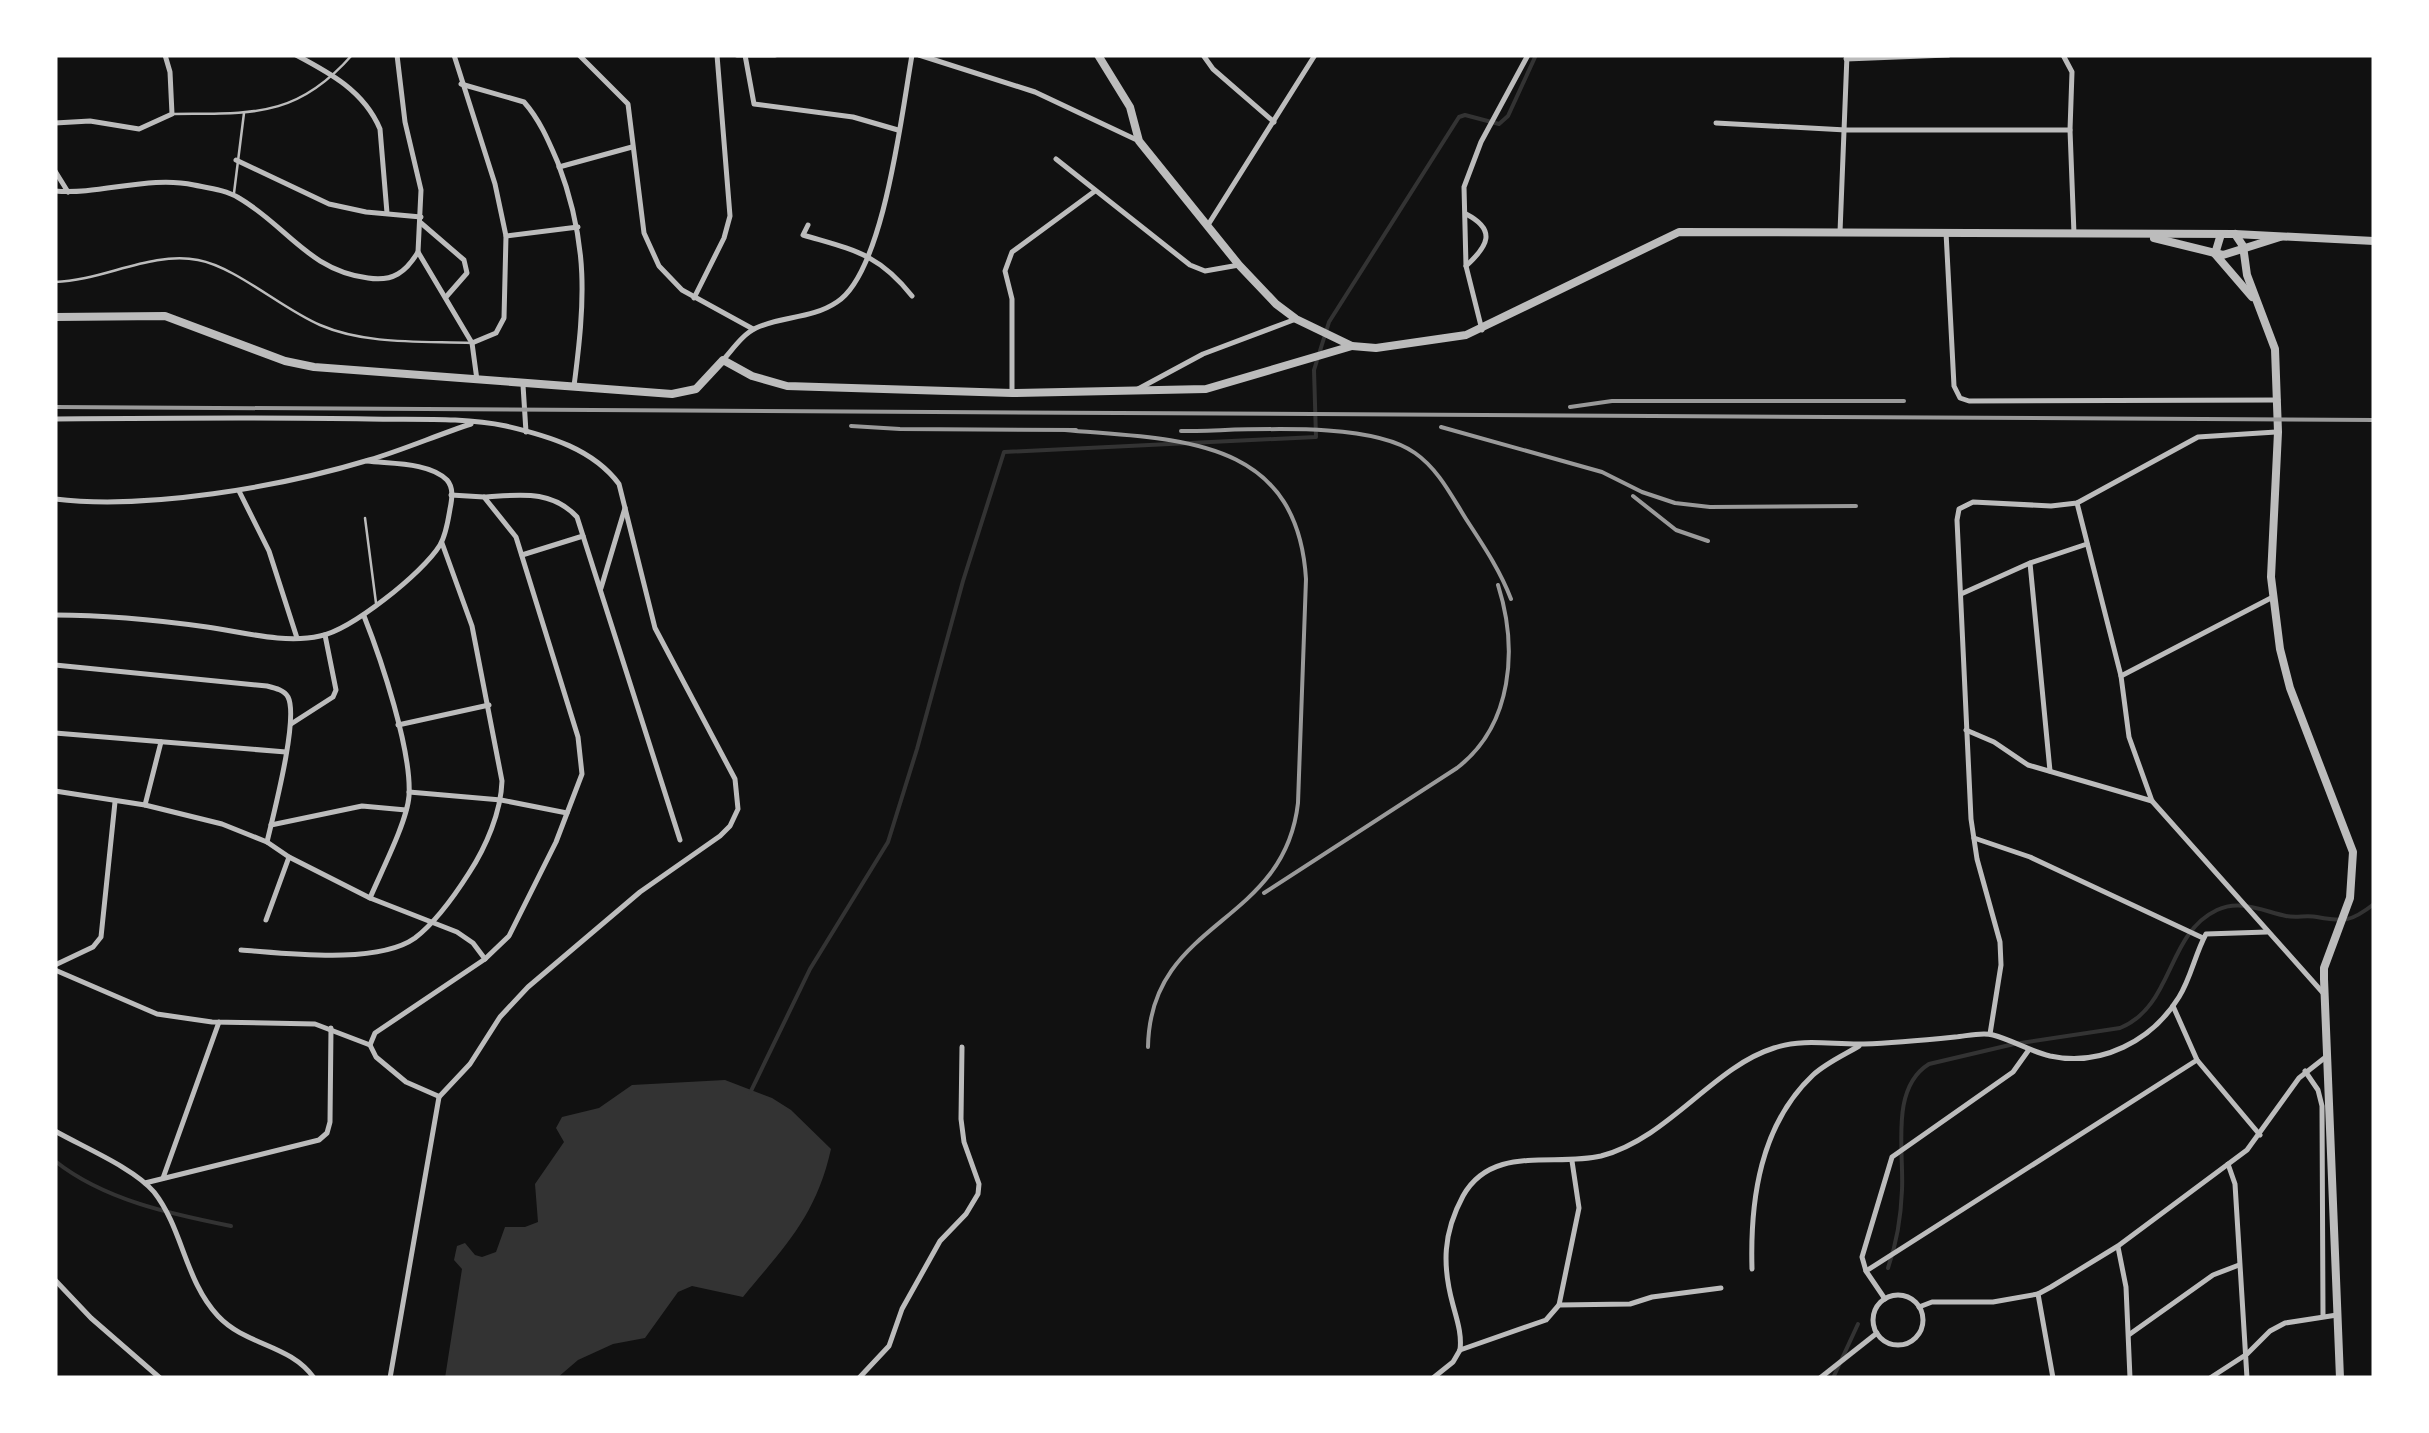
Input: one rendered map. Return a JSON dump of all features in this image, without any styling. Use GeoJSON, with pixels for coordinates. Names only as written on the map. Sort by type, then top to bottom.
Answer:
{"type":"FeatureCollection","features":[{"type":"Feature","properties":{"kind":"street"},"geometry":{"type":"LineString","coordinates":[[55,123],[90,121],[139,130],[172,114],[165,55]]}},
{"type":"Feature","properties":{"kind":"street"},"geometry":{"type":"LineString","coordinates":[[296,55],[334,75],[367,103],[380,129],[387,213]]}},
{"type":"Feature","properties":{"kind":"street"},"geometry":{"type":"LineString","coordinates":[[55,190],[178,182],[234,195],[251,205],[301,250],[346,275],[382,280],[395,276],[408,269],[418,252],[421,220],[420,190],[405,122],[397,55]]}},
{"type":"Feature","properties":{"kind":"street"},"geometry":{"type":"LineString","coordinates":[[454,55],[495,184],[506,236],[504,318],[496,332],[472,343]]}},
{"type":"Feature","properties":{"kind":"street"},"geometry":{"type":"LineString","coordinates":[[579,55],[628,104],[644,233],[652,255],[668,278],[694,298],[753,329]]}},
{"type":"Feature","properties":{"kind":"street"},"geometry":{"type":"LineString","coordinates":[[586,61],[592,55]]}},
{"type":"Feature","properties":{"kind":"street"},"geometry":{"type":"LineString","coordinates":[[694,298],[724,238],[730,216],[717,55]]}},
{"type":"Feature","properties":{"kind":"street"},"geometry":{"type":"LineString","coordinates":[[776,55],[742,56],[754,104],[852,118],[898,130]]}},
{"type":"Feature","properties":{"kind":"street"},"geometry":{"type":"LineString","coordinates":[[55,318],[166,316],[286,361],[314,367],[476,380],[523,390],[686,393],[696,389],[753,329],[815,313],[852,290],[869,254],[883,205],[915,55],[1035,92],[1139,140]]}},
{"type":"Feature","properties":{"kind":"street"},"geometry":{"type":"LineString","coordinates":[[1098,55],[1130,107],[1139,140],[1239,265],[1296,319],[1352,346],[1376,348],[1440,341],[1482,330],[1679,232],[2235,234],[2374,241]]}},
{"type":"Feature","properties":{"kind":"street"},"geometry":{"type":"LineString","coordinates":[[1203,55],[1213,69],[1274,122]]}},
{"type":"Feature","properties":{"kind":"street"},"geometry":{"type":"LineString","coordinates":[[1208,225],[1314,55]]}},
{"type":"Feature","properties":{"kind":"street"},"geometry":{"type":"LineString","coordinates":[[1482,330],[1466,266],[1466,175],[1528,55]]}},
{"type":"Feature","properties":{"kind":"street"},"geometry":{"type":"LineString","coordinates":[[1840,232],[1846,57],[1948,55]]}},
{"type":"Feature","properties":{"kind":"street"},"geometry":{"type":"LineString","coordinates":[[2063,55],[2072,72],[2074,234]]}},
{"type":"Feature","properties":{"kind":"street"},"geometry":{"type":"LineString","coordinates":[[461,84],[524,102],[541,126],[559,167],[578,227],[584,270],[574,389]]}},
{"type":"Feature","properties":{"kind":"street"},"geometry":{"type":"LineString","coordinates":[[1716,123],[1846,130],[2070,130]]}},
{"type":"Feature","properties":{"kind":"street"},"geometry":{"type":"LineString","coordinates":[[559,167],[632,146]]}},
{"type":"Feature","properties":{"kind":"street"},"geometry":{"type":"LineString","coordinates":[[1056,159],[1198,270],[1239,265]]}},
{"type":"Feature","properties":{"kind":"street"},"geometry":{"type":"LineString","coordinates":[[236,160],[329,204],[421,220],[464,260],[467,273],[446,297]]}},
{"type":"Feature","properties":{"kind":"street"},"geometry":{"type":"LineString","coordinates":[[55,171],[68,192]]}},
{"type":"Feature","properties":{"kind":"street"},"geometry":{"type":"LineString","coordinates":[[1012,393],[1012,299],[1005,271],[1012,252],[1095,191]]}},
{"type":"Feature","properties":{"kind":"street"},"geometry":{"type":"LineString","coordinates":[[1466,214],[1480,222],[1486,233],[1483,250],[1466,266]]}},
{"type":"Feature","properties":{"kind":"street"},"geometry":{"type":"LineString","coordinates":[[808,225],[803,235],[869,254],[912,296]]}},
{"type":"Feature","properties":{"kind":"street"},"geometry":{"type":"LineString","coordinates":[[506,236],[578,227]]}},
{"type":"Feature","properties":{"kind":"street"},"geometry":{"type":"LineString","coordinates":[[1946,232],[1954,386],[1960,398],[2278,400]]}},
{"type":"Feature","properties":{"kind":"street"},"geometry":{"type":"LineString","coordinates":[[2142,234],[2215,254],[2244,251],[2284,236]]}},
{"type":"Feature","properties":{"kind":"street"},"geometry":{"type":"LineString","coordinates":[[2215,254],[2221,234]]}},
{"type":"Feature","properties":{"kind":"street"},"geometry":{"type":"LineString","coordinates":[[2235,234],[2276,349],[2278,432],[2271,598],[2290,688],[2353,852],[2350,898],[2324,968],[2340,1378]]}},
{"type":"Feature","properties":{"kind":"street"},"geometry":{"type":"LineString","coordinates":[[418,252],[472,343],[476,380]]}},
{"type":"Feature","properties":{"kind":"street"},"geometry":{"type":"LineString","coordinates":[[2215,254],[2256,301]]}},
{"type":"Feature","properties":{"kind":"street"},"geometry":{"type":"LineString","coordinates":[[1131,392],[1203,354],[1296,319]]}},
{"type":"Feature","properties":{"kind":"street"},"geometry":{"type":"LineString","coordinates":[[723,360],[766,381],[787,386],[1012,393],[1131,392],[1224,385],[1352,346]]}},
{"type":"Feature","properties":{"kind":"street"},"geometry":{"type":"LineString","coordinates":[[523,390],[526,432]]}},
{"type":"Feature","properties":{"kind":"street"},"geometry":{"type":"LineString","coordinates":[[55,419],[280,417],[477,422],[526,432],[587,453],[605,466],[619,484],[655,628],[735,779],[738,809],[730,826],[640,892],[528,988],[500,1017],[470,1064],[439,1096],[390,1378]]}},
{"type":"Feature","properties":{"kind":"street"},"geometry":{"type":"LineString","coordinates":[[55,499],[90,503],[238,491],[366,461],[477,422]]}},
{"type":"Feature","properties":{"kind":"street"},"geometry":{"type":"LineString","coordinates":[[1990,1034],[2002,965],[1974,838],[1957,520],[1960,509],[1966,503],[2064,506],[2198,437],[2278,432]]}},
{"type":"Feature","properties":{"kind":"street"},"geometry":{"type":"LineString","coordinates":[[55,615],[166,621],[298,638],[325,635],[364,616],[442,543],[452,495],[451,485],[430,470],[366,461]]}},
{"type":"Feature","properties":{"kind":"street"},"geometry":{"type":"LineString","coordinates":[[238,491],[270,551],[298,638]]}},
{"type":"Feature","properties":{"kind":"street"},"geometry":{"type":"LineString","coordinates":[[452,495],[555,498],[577,517],[680,840]]}},
{"type":"Feature","properties":{"kind":"street"},"geometry":{"type":"LineString","coordinates":[[370,1045],[375,1032],[485,958],[516,925],[582,774],[582,758],[522,555],[508,522],[484,497]]}},
{"type":"Feature","properties":{"kind":"street"},"geometry":{"type":"LineString","coordinates":[[2078,502],[2121,676],[2129,737],[2152,800],[2324,994]]}},
{"type":"Feature","properties":{"kind":"street"},"geometry":{"type":"LineString","coordinates":[[600,591],[626,505]]}},
{"type":"Feature","properties":{"kind":"street"},"geometry":{"type":"LineString","coordinates":[[522,555],[583,536]]}},
{"type":"Feature","properties":{"kind":"street"},"geometry":{"type":"LineString","coordinates":[[241,950],[315,956],[352,954],[414,939],[460,888],[478,860],[501,800],[498,748],[472,626],[442,543]]}},
{"type":"Feature","properties":{"kind":"street"},"geometry":{"type":"LineString","coordinates":[[1961,594],[2030,563],[2087,544]]}},
{"type":"Feature","properties":{"kind":"street"},"geometry":{"type":"LineString","coordinates":[[2030,563],[2050,771]]}},
{"type":"Feature","properties":{"kind":"street"},"geometry":{"type":"LineString","coordinates":[[2121,676],[2271,598]]}},
{"type":"Feature","properties":{"kind":"street"},"geometry":{"type":"LineString","coordinates":[[364,616],[385,674],[409,792],[406,810],[370,898]]}},
{"type":"Feature","properties":{"kind":"street"},"geometry":{"type":"LineString","coordinates":[[291,724],[333,697],[336,690],[325,635]]}},
{"type":"Feature","properties":{"kind":"street"},"geometry":{"type":"LineString","coordinates":[[55,665],[277,688],[288,697],[291,724],[266,842]]}},
{"type":"Feature","properties":{"kind":"street"},"geometry":{"type":"LineString","coordinates":[[398,725],[490,705]]}},
{"type":"Feature","properties":{"kind":"street"},"geometry":{"type":"LineString","coordinates":[[1966,730],[1994,742],[2019,761],[2152,800]]}},
{"type":"Feature","properties":{"kind":"street"},"geometry":{"type":"LineString","coordinates":[[55,733],[286,752]]}},
{"type":"Feature","properties":{"kind":"street"},"geometry":{"type":"LineString","coordinates":[[145,805],[161,742]]}},
{"type":"Feature","properties":{"kind":"street"},"geometry":{"type":"LineString","coordinates":[[55,791],[145,805],[222,824],[266,842],[370,898],[431,920],[473,943],[485,958]]}},
{"type":"Feature","properties":{"kind":"street"},"geometry":{"type":"LineString","coordinates":[[409,792],[501,800],[567,813]]}},
{"type":"Feature","properties":{"kind":"street"},"geometry":{"type":"LineString","coordinates":[[55,968],[93,947],[101,938],[115,802]]}},
{"type":"Feature","properties":{"kind":"street"},"geometry":{"type":"LineString","coordinates":[[271,824],[362,806],[406,810]]}},
{"type":"Feature","properties":{"kind":"street"},"geometry":{"type":"LineString","coordinates":[[1974,838],[2030,858],[2203,938]]}},
{"type":"Feature","properties":{"kind":"street"},"geometry":{"type":"LineString","coordinates":[[266,920],[289,857]]}},
{"type":"Feature","properties":{"kind":"street"},"geometry":{"type":"LineString","coordinates":[[1434,1378],[1453,1362],[1460,1350],[1444,1270],[1445,1246],[1456,1210],[1478,1176],[1508,1162],[1572,1161],[1601,1156],[1637,1142],[1763,1052],[1805,1041],[1862,1044],[1990,1034],[2054,1057],[2104,1055],[2143,1037],[2173,1006],[2203,938],[2214,932],[2267,932]]}},
{"type":"Feature","properties":{"kind":"street"},"geometry":{"type":"LineString","coordinates":[[55,968],[157,1014],[219,1022],[315,1024],[332,1028],[370,1045],[376,1057],[406,1082],[439,1096]]}},
{"type":"Feature","properties":{"kind":"street"},"geometry":{"type":"LineString","coordinates":[[2173,1006],[2197,1060],[2260,1135]]}},
{"type":"Feature","properties":{"kind":"street"},"geometry":{"type":"LineString","coordinates":[[163,1178],[219,1022]]}},
{"type":"Feature","properties":{"kind":"street"},"geometry":{"type":"LineString","coordinates":[[144,1182],[319,1140],[330,1122],[332,1028]]}},
{"type":"Feature","properties":{"kind":"street"},"geometry":{"type":"LineString","coordinates":[[1752,1269],[1751,1224],[1757,1180],[1782,1120],[1816,1072],[1862,1044]]}},
{"type":"Feature","properties":{"kind":"street"},"geometry":{"type":"LineString","coordinates":[[859,1378],[889,1346],[902,1309],[940,1241],[966,1214],[978,1194],[979,1184],[960,1119],[962,1047]]}},
{"type":"Feature","properties":{"kind":"street"},"geometry":{"type":"LineString","coordinates":[[1885,1298],[1866,1271],[1863,1250],[1892,1156],[2013,1072],[2028,1050]]}},
{"type":"Feature","properties":{"kind":"street"},"geometry":{"type":"LineString","coordinates":[[1919,1307],[1932,1302],[1980,1304],[2038,1294],[2118,1246],[2228,1164],[2260,1135],[2305,1072],[2329,1054]]}},
{"type":"Feature","properties":{"kind":"street"},"geometry":{"type":"LineString","coordinates":[[1866,1271],[2197,1060]]}},
{"type":"Feature","properties":{"kind":"street"},"geometry":{"type":"LineString","coordinates":[[2305,1072],[2318,1090],[2322,1106],[2322,1316]]}},
{"type":"Feature","properties":{"kind":"street"},"geometry":{"type":"LineString","coordinates":[[55,1130],[144,1182],[162,1205],[192,1277],[216,1314],[244,1336],[297,1358],[314,1378]]}},
{"type":"Feature","properties":{"kind":"street"},"geometry":{"type":"LineString","coordinates":[[1460,1350],[1546,1320],[1559,1305],[1579,1208],[1572,1161]]}},
{"type":"Feature","properties":{"kind":"street"},"geometry":{"type":"LineString","coordinates":[[2228,1164],[2235,1184],[2247,1378]]}},
{"type":"Feature","properties":{"kind":"street"},"geometry":{"type":"LineString","coordinates":[[2118,1246],[2126,1287],[2130,1378]]}},
{"type":"Feature","properties":{"kind":"street"},"geometry":{"type":"LineString","coordinates":[[2130,1334],[2213,1275],[2239,1264]]}},
{"type":"Feature","properties":{"kind":"street"},"geometry":{"type":"LineString","coordinates":[[55,1280],[91,1318],[160,1378]]}},
{"type":"Feature","properties":{"kind":"street"},"geometry":{"type":"LineString","coordinates":[[1559,1305],[1630,1304],[1652,1297],[1721,1288]]}},
{"type":"Feature","properties":{"kind":"street"},"geometry":{"type":"LineString","coordinates":[[2038,1294],[2053,1378]]}},
{"type":"Feature","properties":{"kind":"street"},"geometry":{"type":"LineString","coordinates":[[1904,1296],[1919,1307],[1922,1326],[1910,1341],[1892,1344],[1877,1333],[1874,1314],[1885,1298],[1904,1296]]}},
{"type":"Feature","properties":{"kind":"street"},"geometry":{"type":"LineString","coordinates":[[2210,1378],[2247,1354],[2270,1330],[2286,1323],[2337,1314]]}},
{"type":"Feature","properties":{"kind":"street"},"geometry":{"type":"LineString","coordinates":[[1820,1378],[1877,1333]]}},
{"type":"Feature","properties":{"kind":"lane"},"geometry":{"type":"LineString","coordinates":[[172,114],[244,114],[294,103],[334,75],[352,55]]}},
{"type":"Feature","properties":{"kind":"lane"},"geometry":{"type":"LineString","coordinates":[[234,195],[244,114]]}},
{"type":"Feature","properties":{"kind":"lane"},"geometry":{"type":"LineString","coordinates":[[55,282],[92,279],[162,262],[198,260],[218,267],[323,327],[355,336],[472,343]]}},
{"type":"Feature","properties":{"kind":"lane"},"geometry":{"type":"LineString","coordinates":[[366,518],[376,604]]}},
{"type":"Feature","properties":{"kind":"shaded area"},"geometry":{"type":"Polygon","coordinates":[[[725,1080],[772,1098],[791,1110],[831,1149],[808,1212],[743,1297],[692,1286],[678,1292],[645,1338],[613,1344],[578,1360],[557,1378],[445,1378],[462,1269],[454,1260],[457,1246],[465,1243],[482,1257],[496,1252],[505,1227],[538,1222],[535,1184],[564,1142],[556,1128],[562,1117],[599,1108],[632,1085],[725,1080]]]}},
{"type":"Feature","properties":{"kind":"waterway"},"geometry":{"type":"LineString","coordinates":[[750,1093],[810,969],[888,842],[1004,452],[1316,437],[1314,370],[1329,322],[1459,117],[1465,115],[1499,124],[1508,116],[1536,55]]}},
{"type":"Feature","properties":{"kind":"waterway"},"geometry":{"type":"LineString","coordinates":[[1888,1268],[1901,1210],[1904,1104],[1917,1075],[1929,1064],[2014,1044],[2120,1028],[2138,1018],[2151,1004],[2188,935],[2217,910],[2243,906],[2286,916],[2341,920],[2374,904]]}},
{"type":"Feature","properties":{"kind":"waterway"},"geometry":{"type":"LineString","coordinates":[[55,1161],[116,1196],[231,1226]]}},
{"type":"Feature","properties":{"kind":"waterway"},"geometry":{"type":"LineString","coordinates":[[1833,1378],[1858,1324]]}},
{"type":"Feature","properties":{"kind":"railway"},"geometry":{"type":"LineString","coordinates":[[1570,407],[1612,401],[1904,401]]}},
{"type":"Feature","properties":{"kind":"railway"},"geometry":{"type":"LineString","coordinates":[[55,407],[2374,420]]}},
{"type":"Feature","properties":{"kind":"railway"},"geometry":{"type":"LineString","coordinates":[[851,426],[1076,430]]}},
{"type":"Feature","properties":{"kind":"railway"},"geometry":{"type":"LineString","coordinates":[[1441,427],[1602,472],[1675,503],[1710,507],[1856,506]]}},
{"type":"Feature","properties":{"kind":"railway"},"geometry":{"type":"LineString","coordinates":[[1181,431],[1303,429],[1367,435],[1394,442],[1431,467],[1491,558],[1511,599]]}},
{"type":"Feature","properties":{"kind":"railway"},"geometry":{"type":"LineString","coordinates":[[1065,430],[1187,443],[1223,454],[1255,471],[1280,496],[1298,531],[1306,579],[1298,803],[1288,844],[1269,875],[1170,972],[1154,1005],[1148,1047]]}},
{"type":"Feature","properties":{"kind":"railway"},"geometry":{"type":"LineString","coordinates":[[1633,496],[1676,530],[1708,541]]}},
{"type":"Feature","properties":{"kind":"railway"},"geometry":{"type":"LineString","coordinates":[[1264,893],[1457,768],[1476,750],[1490,730],[1506,684],[1508,634],[1498,585]]}}]}
